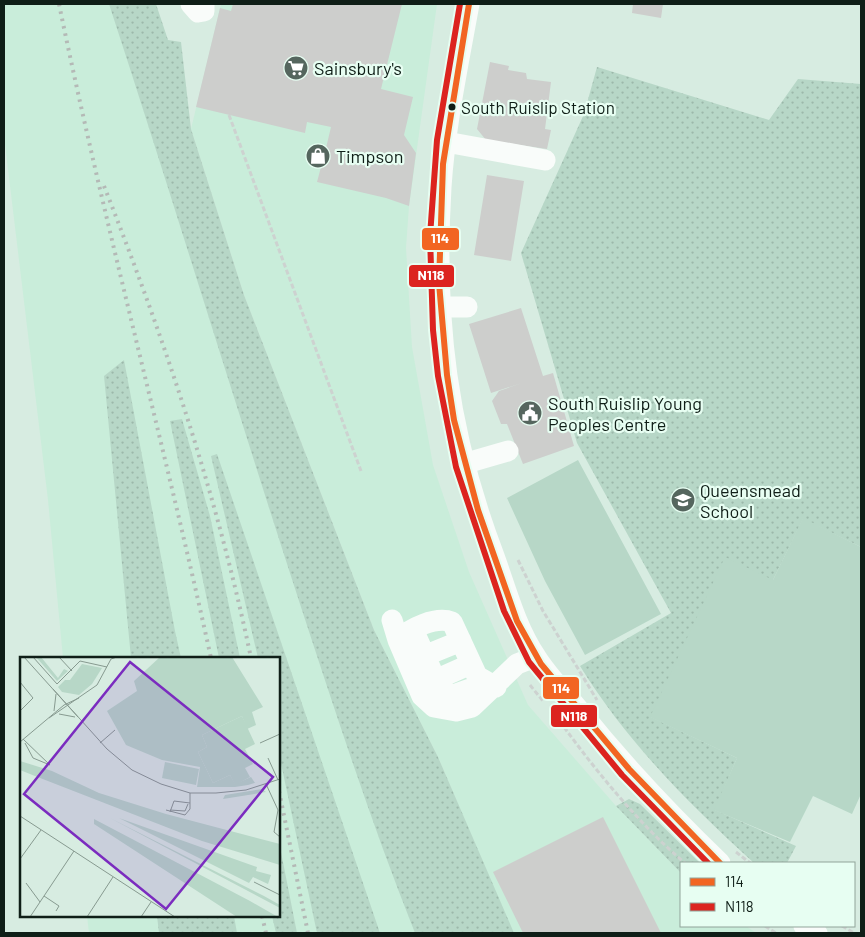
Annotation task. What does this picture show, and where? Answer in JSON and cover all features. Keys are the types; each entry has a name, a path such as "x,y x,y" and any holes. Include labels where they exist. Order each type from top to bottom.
{"street":[{"path":"191,4 198,12 203,11 204,4"},
{"path":"469,4 446,142 441,196 440,307 443,354 452,415 463,464 479,516 517,618 526,661 620,762 725,855"},
{"path":"446,142 545,160"},
{"path":"440,307 467,307"},
{"path":"463,464 508,451"},
{"path":"443,618 452,622 473,662 472,707 456,711 434,707 422,696 418,654 443,618"},
{"path":"418,654 473,662 526,661"},
{"path":"418,654 473,662"}],"path":[{"path":"229,115 361,471"},
{"path":"516,557 543,611 601,706"},
{"path":"526,661 535,692 549,706 584,754 637,815 684,862"},
{"path":"725,855 747,862"}],"shaded area":[{"path":"4,4 140,4 439,933 89,933 87,917 280,917 280,657 63,657 48,500 4,136"},
{"path":"109,4 156,4 168,40 181,42 191,129 244,295 374,630 438,757 514,933 415,933 369,810 327,687"},
{"path":"221,4 437,4 409,206 406,248 412,347 433,465 469,572 528,705 616,806 680,872 680,927 747,927 756,933 513,933 438,757 374,630 244,295 191,129"},
{"name":"Queensmead School","path":"597,67 769,120 798,79 861,84 861,547 803,519 773,580 651,717 737,758 715,810 796,846 788,862 753,862 706,818 638,746 598,694 580,666 671,613 577,443 521,253 584,114"},
{"path":"124,360 181,657 131,657 104,376"},
{"path":"182,419 210,516 240,657 219,657 170,421"},
{"path":"217,454 380,933 317,933 280,759 280,657 258,657 211,456"},
{"path":"578,460 661,614 585,655 545,581 507,498"},
{"path":"803,518 861,547 861,794 852,814 813,796 790,842 714,810 737,758 650,717 725,557 773,580"},
{"path":"629,799 640,804 699,862 680,862 680,872 616,806"},
{"path":"280,847 297,933 276,933 272,917 280,917"},
{"path":"157,917 234,917 237,933 159,933"}],"building":[{"name":"Sainsbury's","path":"233,4 402,4 381,89 413,97 404,135 416,153 409,206 386,198 317,182 321,167 311,165 317,144 326,148 331,127 307,122 305,133 196,107 220,8 231,11"},
{"path":"633,4 663,4 661,18 632,13"},
{"path":"490,62 509,66 508,70 526,73 527,79 551,82 545,129 551,130 547,149 486,140 477,129"},
{"path":"487,175 524,181 511,261 474,255"},
{"path":"521,308 543,376 553,373 574,446 523,464 507,424 501,424 492,401 499,391 522,383 491,393 469,324"},
{"path":"603,817 661,933 523,933 493,872"}],"railway":[{"path":"59,4 95,168 211,657"},
{"path":"104,186 148,302 188,419 222,537 251,657"},
{"path":"280,796 308,933"},
{"path":"262,917 266,933"}],"transit line":[{"name":"N118","path":"460,4 437,140 430,236 433,330 438,376 456,467 504,611 529,662 622,775 707,862"},
{"name":"114","path":"469,4 443,164 439,283 447,375 454,420 478,510 517,621 541,664 629,769 719,862"}],"place":[{"name":"Sainsbury's","path":"296,68"},
{"name":"South Ruislip Station","path":"452,107"},
{"name":"Timpson","path":"318,156"},
{"name":"South Ruislip Young Peoples Centre","path":"530,413"},
{"name":"Queensmead School","path":"683,500"}]}
